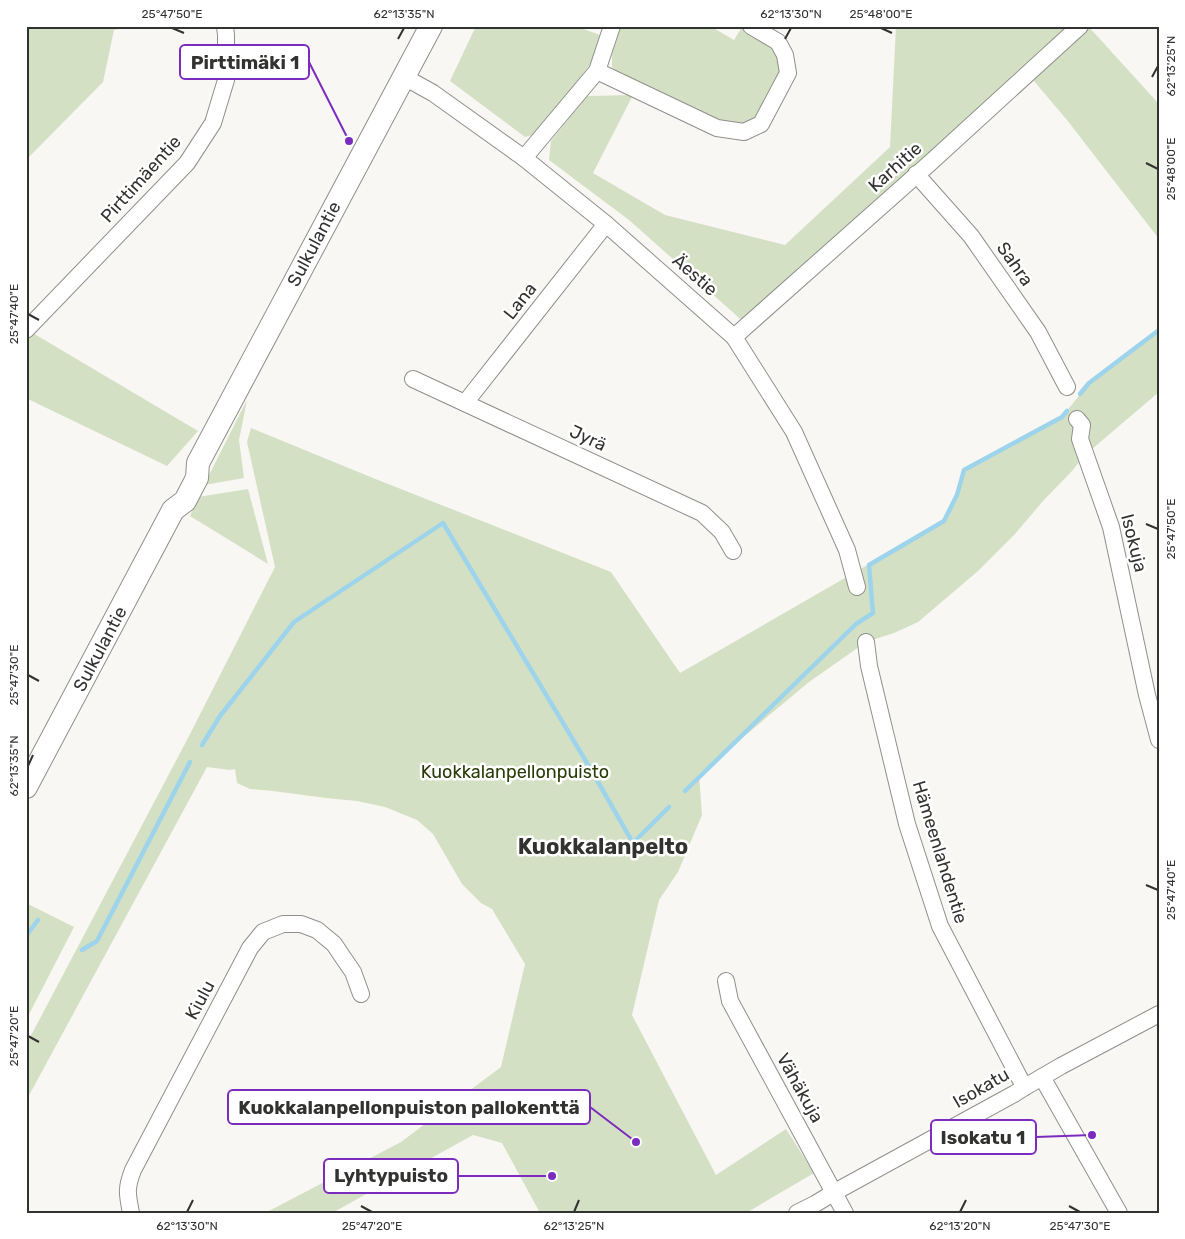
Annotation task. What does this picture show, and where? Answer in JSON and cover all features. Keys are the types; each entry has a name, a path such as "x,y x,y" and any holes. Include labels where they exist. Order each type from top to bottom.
{"main road":[{"name":"Sulkulantie","path":"26,788 173,510 173,495 186,471 198,462 431,26"}],"street":[{"name":"Pirttimäentie","path":"26,330 188,163 213,123 226,80 224,26"},
{"path":"524,158 597,71 612,26"},
{"path":"597,71 717,128 744,132 761,124 788,73 785,55 778,42 751,26"},
{"name":"Karhitie","path":"734,337 1080,26"},
{"name":"Äestie","path":"404,77 433,93 524,158 606,224 734,337 794,432 848,550 857,587"},
{"name":"Sahra","path":"916,174 971,236 1038,332 1067,387"},
{"name":"Lana","path":"465,403 606,224"},
{"name":"Jyrä","path":"413,379 702,513 722,532 733,551"},
{"name":"Isokuja","path":"1077,419 1082,425 1080,439 1111,526 1147,695 1159,740"},
{"name":"Hämeenlahdentie","path":"866,642 869,666 908,824 940,926 1025,1087"},
{"name":"Kiulu","path":"131,1213 128,1184 133,1170 250,948 263,932 283,924 301,924 317,930 334,944 353,972 360,994"},
{"name":"Vähäkuja","path":"726,981 730,1001 845,1213"},
{"name":"Isokatu","path":"797,1213 1159,1014"},
{"path":"1042,1077 1119,1213"}],"green space":[{"path":"26,26 137,26 114,30 103,82 26,160"},
{"path":"476,26 575,26 603,36 598,54 537,134 525,137 450,81"},
{"path":"621,26 710,26 734,40 742,27 772,46 779,55 780,70 758,116 742,125 718,122 620,75 612,67 612,54"},
{"path":"896,26 1088,26 1159,104 1159,239 1067,120 1028,74 746,324 629,220 549,160 551,141 587,96 633,95 593,173 665,215 785,245 890,147"},
{"path":"26,329 198,431 167,466 26,399"},
{"name":"Kuokkalanpellonpuisto","path":"1159,330 1159,392 1085,455 1015,534 978,571 918,622 894,633 866,642 809,682 699,774 702,815 678,872 659,900 632,1015 716,1175 786,1129 814,1173 746,1213 540,1213 502,1143 473,1135 332,1213 265,1213 401,1142 501,1067 525,964 492,909 481,903 462,884 433,834 417,820 385,807 357,801 250,789 237,783 235,769 207,767 26,1101 26,1045 188,738 275,567 247,442 251,428 611,572 680,673 944,521 957,495 964,470 1062,417 1089,383"},
{"path":"247,400 239,440 244,478 204,485"},
{"path":"248,489 268,564 190,516 198,497"},
{"path":"26,903 74,927 26,1020"}],"waterway":[{"path":"1080,394 1089,383 1159,330"},
{"path":"685,791 856,624 873,613 869,565 944,521 957,495 964,470 1062,417 1067,411"},
{"path":"202,745 220,716 294,622 443,523 633,843 669,807"},
{"path":"82,950 97,941 190,762"},
{"path":"26,936 38,920"}],"place":[{"name":"Pirttimäki 1","path":"349,141"},
{"name":"Isokatu 1","path":"1092,1135"},
{"name":"Kuokkalanpellonpuiston pallokenttä","path":"636,1142"},
{"name":"Lyhtypuisto","path":"552,1176"}],"district":[{"name":"Kuokkalanpelto","path":"603,846"}]}
